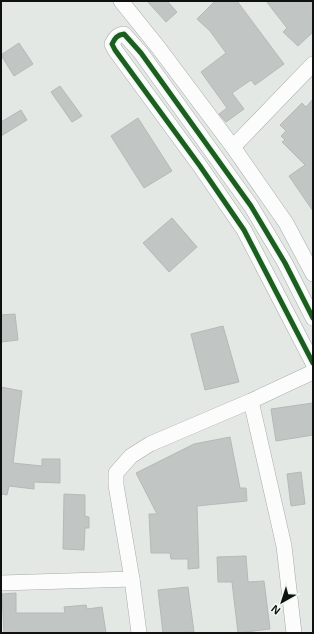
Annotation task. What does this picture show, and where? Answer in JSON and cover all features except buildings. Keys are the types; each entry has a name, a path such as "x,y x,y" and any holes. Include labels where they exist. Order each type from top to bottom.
{"street":[{"path":"121,1 158,47 233,147 286,223 313,274"},
{"path":"313,318 285,263 251,206 141,53 124,34 119,35 115,38 112,44 115,50 200,166 244,230 313,363"},
{"path":"233,147 313,64"},
{"path":"139,633 132,579 116,485 116,473 131,456 150,444 313,372"},
{"path":"250,401 284,546 294,633"},
{"path":"1,583 132,579"}],"cycle path":[{"path":"313,318 285,263 251,206 141,53 124,34 115,38 112,44 115,50 200,166 244,230 313,363"}]}
